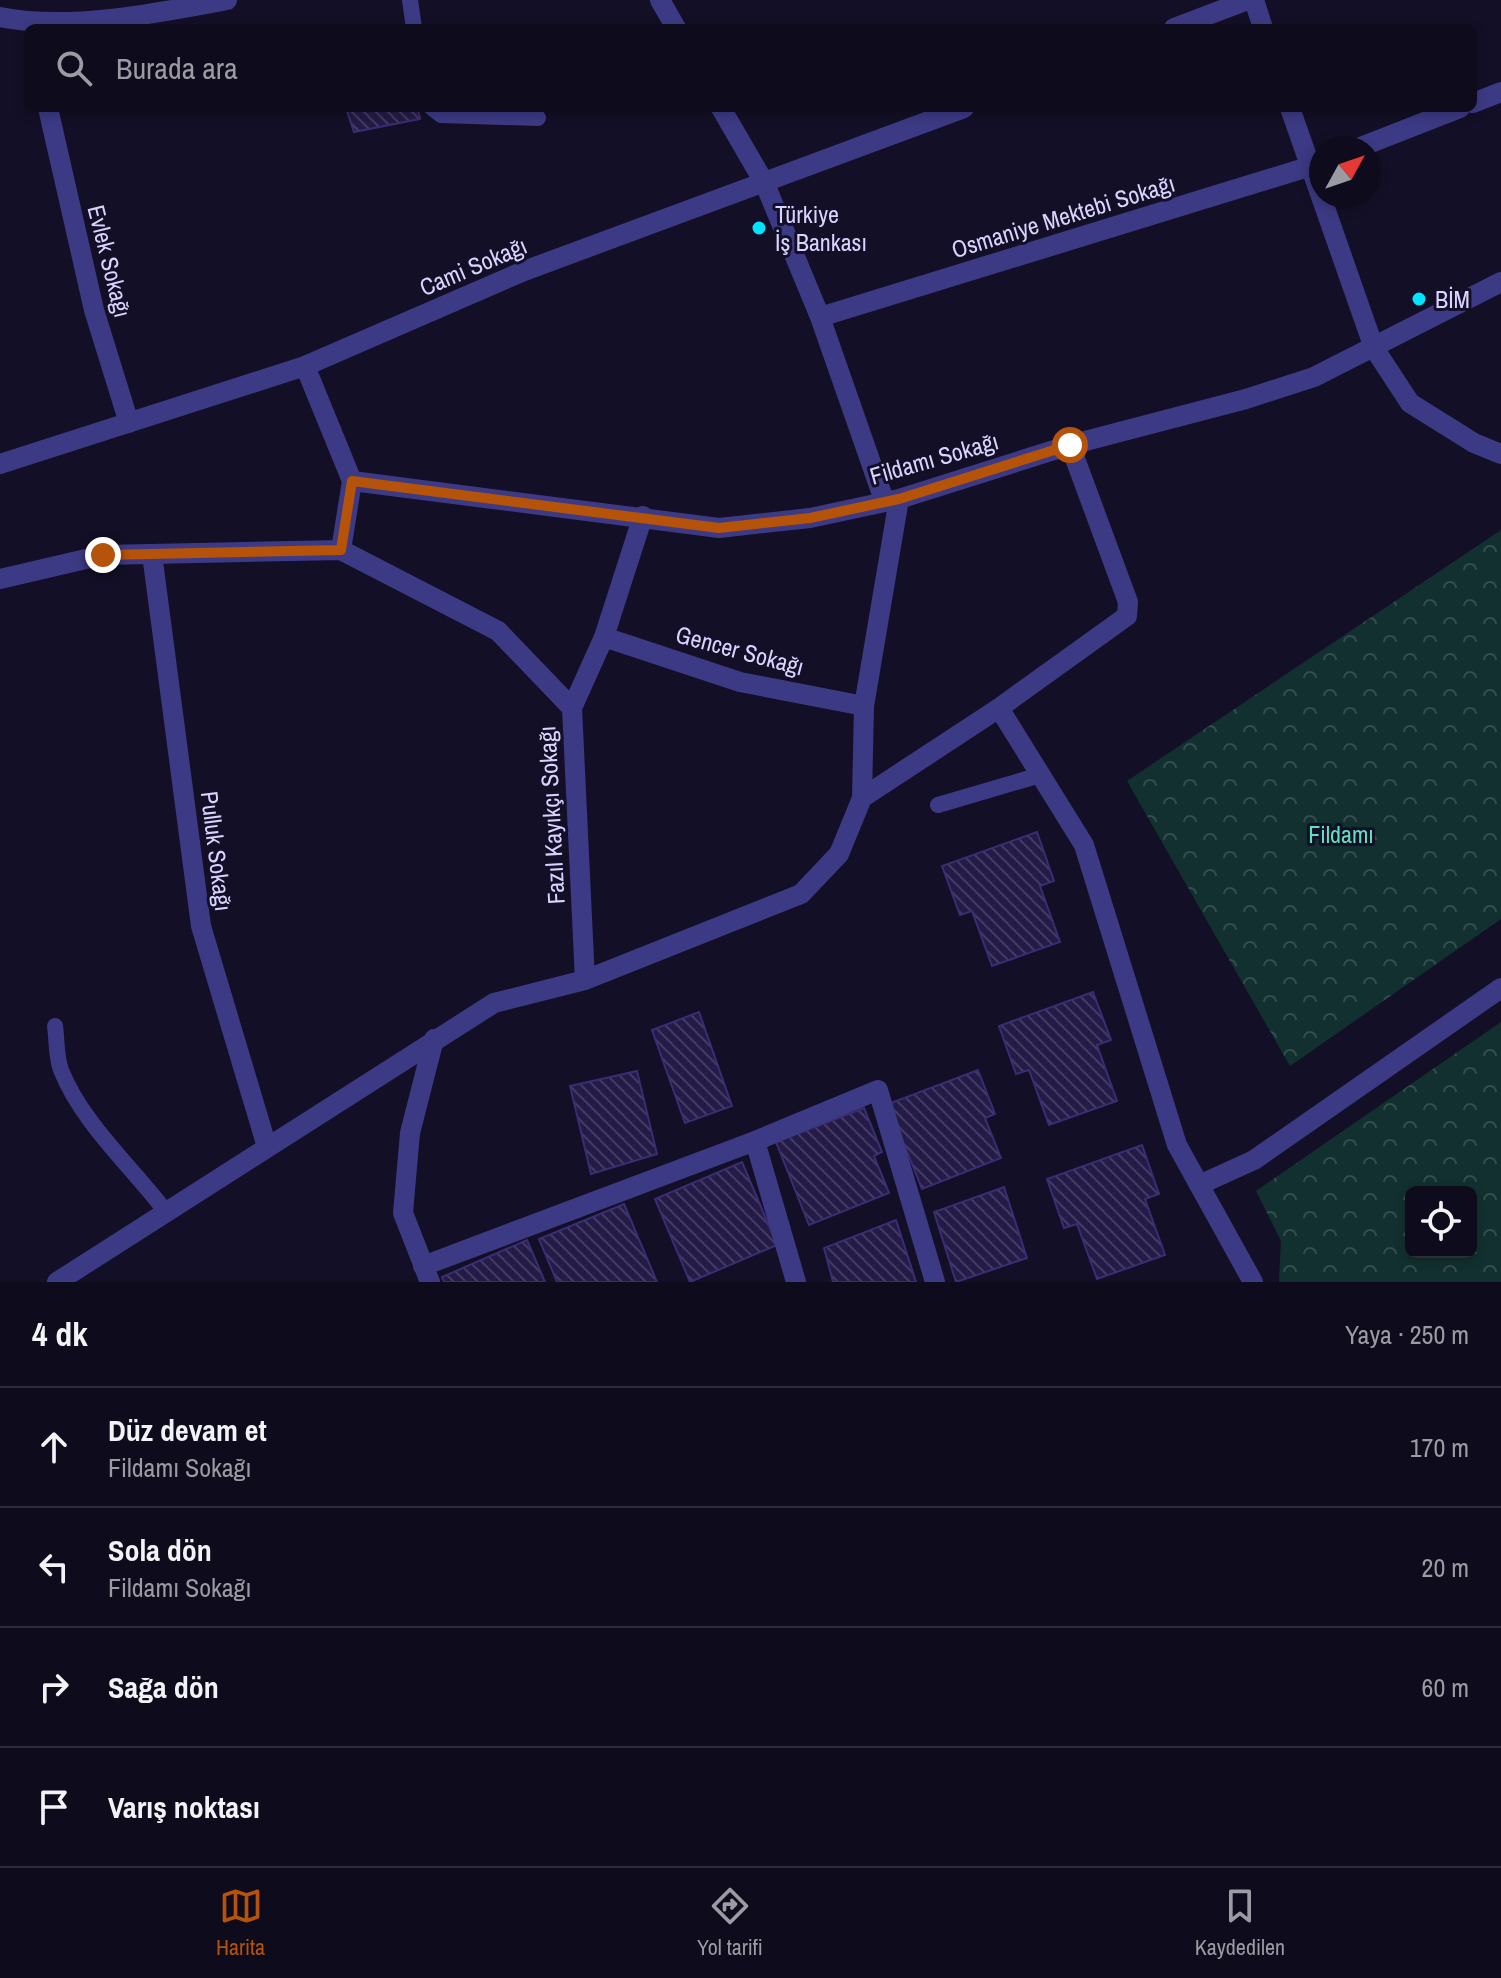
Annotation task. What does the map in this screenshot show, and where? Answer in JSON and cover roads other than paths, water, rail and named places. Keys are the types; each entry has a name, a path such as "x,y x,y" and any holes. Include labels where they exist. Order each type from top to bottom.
{"street":[{"path":"40,24 134,7 227,0"},
{"path":"660,0 674,24"},
{"path":"1185,24 1251,0 1261,24"},
{"path":"0,17 24,24"},
{"path":"1477,101 1501,92"},
{"name":"Evlek Sokağı","path":"49,112 94,310 129,423"},
{"path":"57,1282 494,1003 585,980 801,894 839,854 862,798 864,706 892,500 765,184 723,112"},
{"name":"Cami Sokağı","path":"0,464 305,366 524,271 954,112"},
{"path":"1292,112 1309,151"},
{"path":"1381,139 1450,112"},
{"name":"Osmaniye Mektebi Sokağı","path":"820,317 1309,167"},
{"path":"1329,208 1374,348 1410,403 1474,443 1501,454"},
{"name":"Fildamı Sokağı","path":"352,481 719,528 810,518 892,500 1070,445 1260,395 1314,377 1501,282"},
{"path":"305,366 352,481 341,550"},
{"path":"862,798 999,708 1127,616 1128,602 1070,445"},
{"name":"Fazıl Kayıkçı Sokağı","path":"585,980 572,708 604,637 643,516"},
{"path":"0,579 103,555 341,550 498,631 572,708"},
{"name":"Pulluk Sokağı","path":"152,554 201,926 267,1147"},
{"name":"Gencer Sokağı","path":"604,637 740,682 864,706"},
{"path":"999,708 1084,845 1177,1145 1253,1282"},
{"path":"1199,1185 1254,1160 1501,988"},
{"path":"434,1039 410,1133 403,1213 426,1274 878,1090 935,1282"},
{"path":"755,1141 796,1282"}],"lane":[{"path":"410,0 413,24"},
{"path":"437,112 441,115 538,118"},
{"path":"938,805 1040,775"},
{"path":"55,1026 60,1067 66,1080 94,1123 166,1212"}],"place":[{"name":"Türkiye İş Bankası","path":"759,228"},
{"name":"BİM","path":"1419,299"}],"park label":[{"name":"Fildamı","path":"1341,834"}]}
